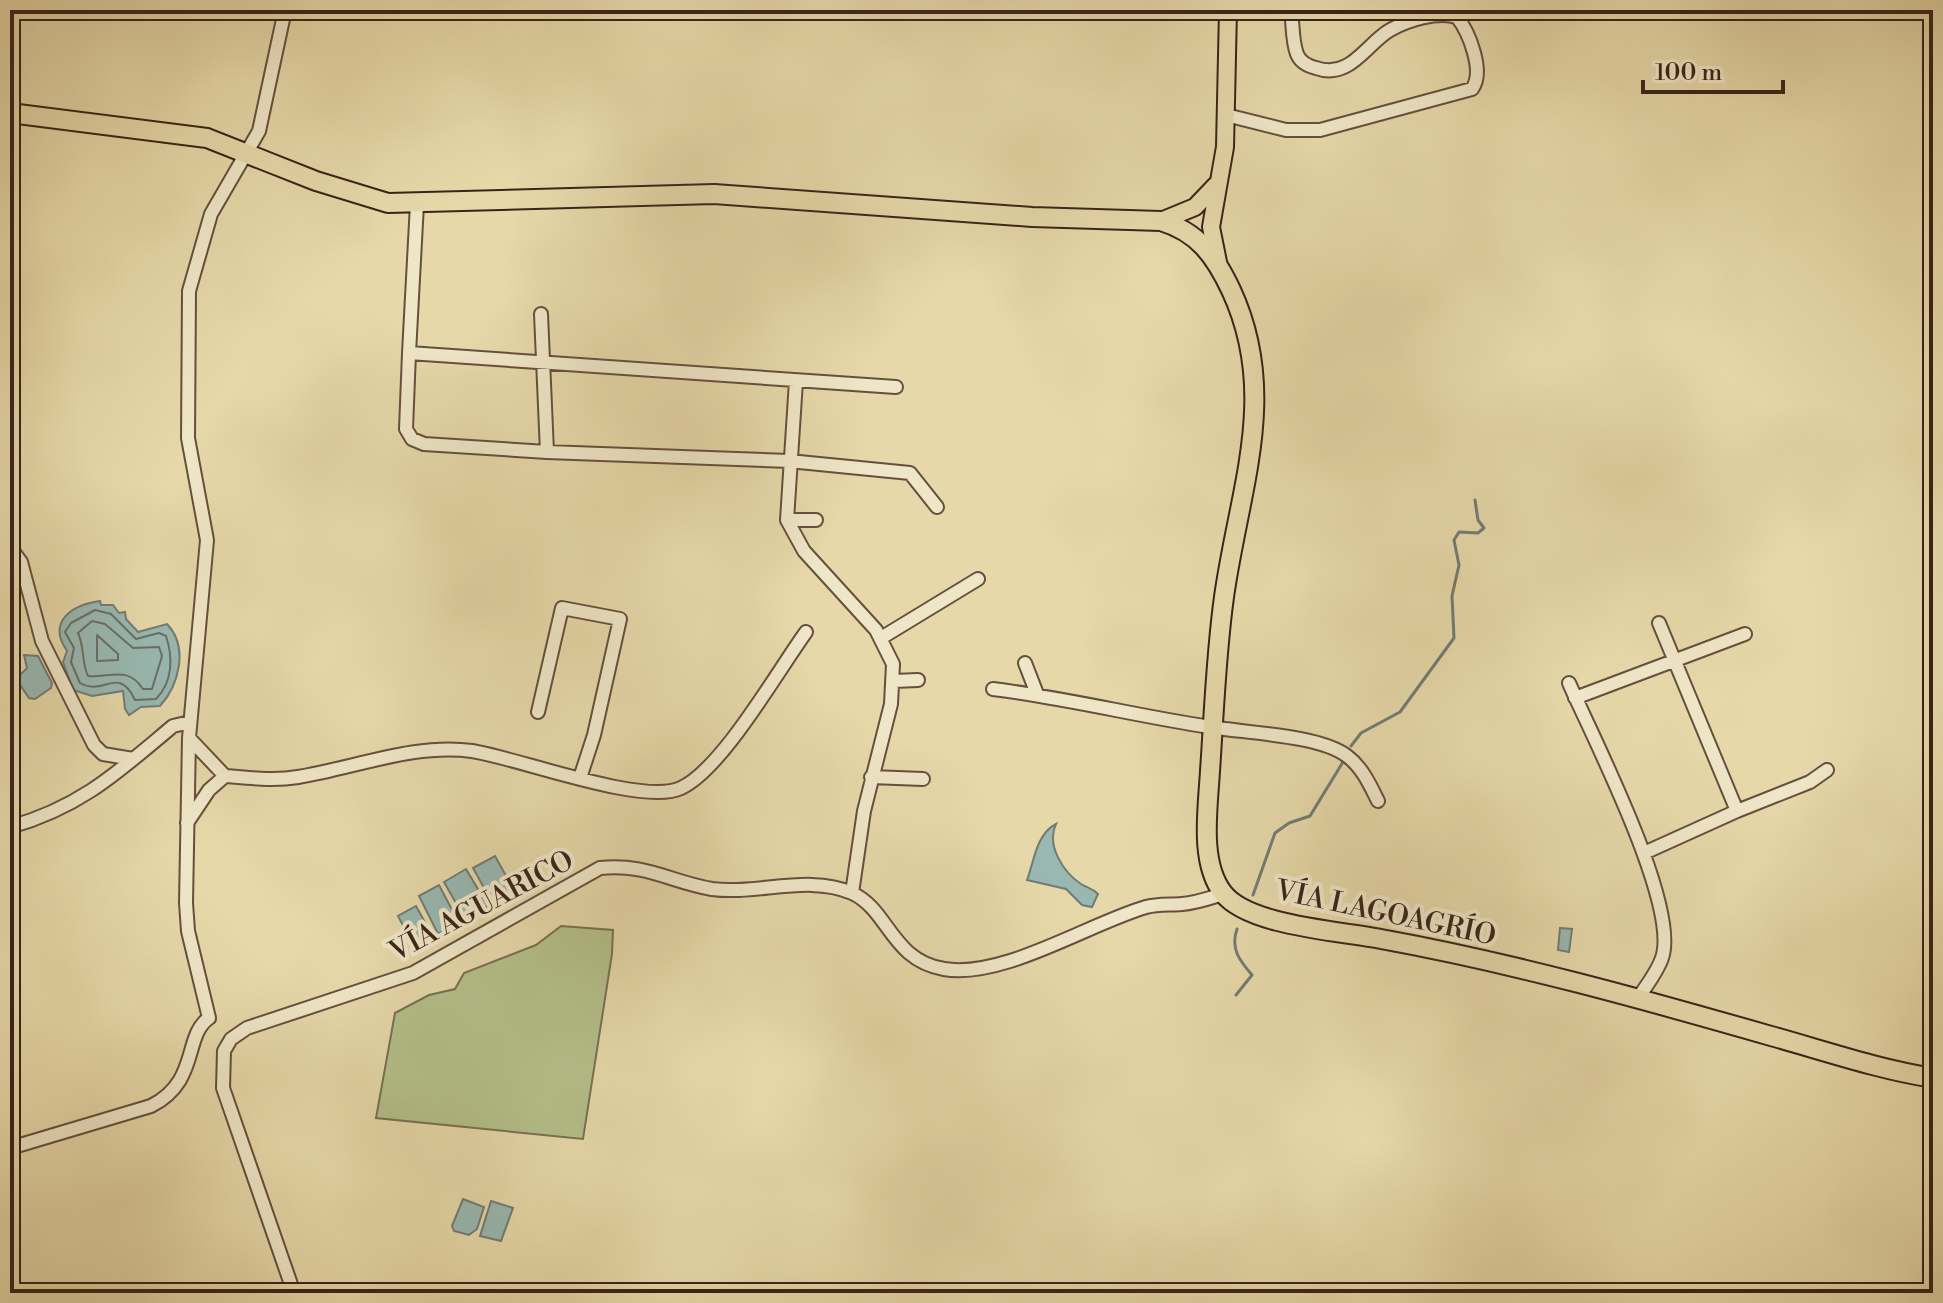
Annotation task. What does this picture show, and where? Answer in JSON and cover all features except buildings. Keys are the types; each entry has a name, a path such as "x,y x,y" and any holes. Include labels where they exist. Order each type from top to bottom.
{"highway":[{"path":"10,113 207,138 366,198 417,204 714,194 1032,217 1161,221 1194,236 1218,262 1249,334 1256,385 1244,491 1224,600 1213,728 1209,851 1212,872 1223,894"},
{"name":"VÍA LAGOAGRÍO","path":"1223,894 1240,908 1268,918 1460,955 1637,1000 1850,1060 1933,1078"}],"main road":[{"path":"1218,262 1211,227 1225,147 1228,10"},
{"path":"1161,221 1195,207 1217,184"}],"street":[{"path":"10,1148 151,1106 168,1097 192,1055 198,1027 209,1018 188,931 186,825 189,738 207,540 188,438 189,291 211,214 259,131 285,10"},
{"path":"1226,115 1286,130 1320,130 1472,89 1476,85 1479,71 1457,17 1439,15 1390,30 1360,58 1335,70 1323,71 1302,62 1297,56 1291,10"},
{"path":"417,204 406,429 412,439 424,444 789,461 910,473 937,507"},
{"path":"541,314 547,452"},
{"path":"409,353 896,387"},
{"path":"796,381 787,520 804,551 881,638 893,664 894,681 871,777 852,893 865,903 907,952 923,964 968,970 999,965 1147,906 1186,904 1223,894"},
{"path":"787,520 816,520"},
{"path":"10,547 21,562 42,641 94,745 103,754 133,759"},
{"path":"881,638 978,579"},
{"path":"538,712 562,608 620,619 594,735 580,778"},
{"path":"1659,623 1737,811"},
{"path":"189,738 225,776 282,779 346,765 457,749 580,778 664,791 688,784 721,752 806,632"},
{"path":"1575,698 1745,634"},
{"path":"1025,663 1037,694"},
{"path":"894,681 918,680"},
{"path":"1569,683 1644,853 1661,912 1665,941 1662,958 1637,1000"},
{"path":"993,689 1037,694 1213,728 1279,735 1347,755 1366,776 1378,801"},
{"path":"10,827 44,818 80,800 121,772 173,726 190,722"},
{"path":"1644,853 1810,782 1827,770"},
{"path":"186,825 209,790 225,776"},
{"path":"871,777 923,779"},
{"name":"VÍA AGUARICO","path":"294,1293 223,1088 224,1051 231,1039 247,1028 413,973 600,868 624,865 646,869 711,889 809,886 852,893"}],"green space":[{"path":"561,926 613,930 612,954 583,1139 376,1118 395,1013 429,995 455,989 464,973 536,945"}],"water":[{"path":"100,601 101,605 113,605 119,613 125,612 126,619 138,632 167,624 174,633 179,666 172,688 160,706 141,707 129,715 125,709 123,691 92,696 73,690 63,662 67,651 61,641 61,623 80,606"},
{"path":"24,655 38,656 52,683 51,688 35,699 29,698 16,679 27,668"},
{"path":"1056,824 1053,841 1058,857 1074,879 1098,894 1092,907 1082,905 1066,889 1027,880 1040,841"},
{"path":"495,856 515,892 493,904 473,868"},
{"path":"466,869 488,906 465,919 444,882"},
{"path":"439,885 459,923 438,934 419,896"},
{"path":"416,906 433,937 414,947 398,916"},
{"path":"1560,928 1572,929 1569,952 1558,950"},
{"path":"463,1199 484,1207 477,1229 469,1235 454,1231 452,1226"},
{"path":"491,1201 513,1208 501,1241 480,1236"}],"waterway":[{"path":"1351,746 1361,733 1400,712 1454,638 1452,596 1459,565 1454,540 1459,532 1478,533 1484,528 1478,520 1475,500"},
{"path":"1253,895 1275,833 1289,823 1310,816 1343,762"},
{"path":"1236,995 1252,975 1236,949 1237,929"}]}
